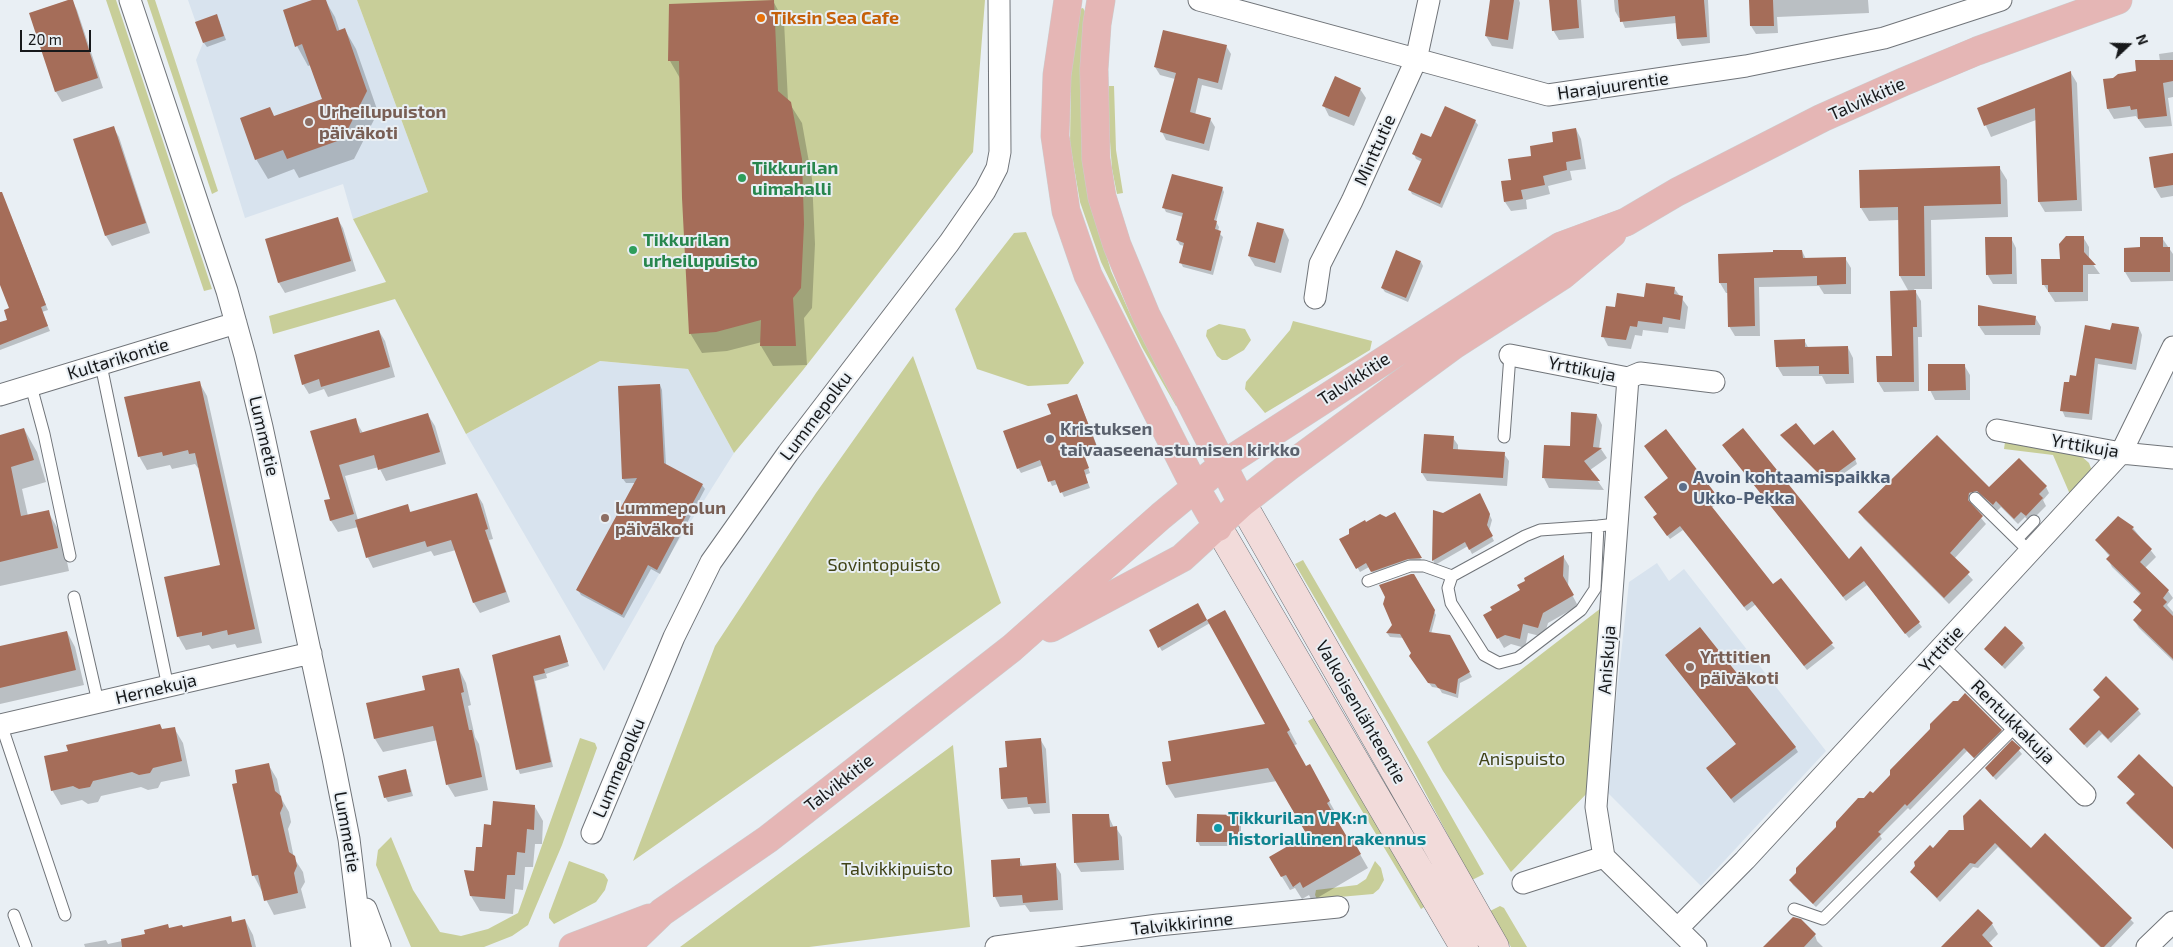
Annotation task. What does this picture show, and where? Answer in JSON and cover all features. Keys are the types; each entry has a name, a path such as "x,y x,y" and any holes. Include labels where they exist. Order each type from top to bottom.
{"main road":[{"path":"1068,0 1057,75 1055,136 1066,211 1088,275 1195,487 1218,526"},
{"path":"1101,0 1097,24 1094,69 1096,159 1102,197 1117,245 1146,315 1224,464 1242,503"},
{"name":"Talvikkitie","path":"1012,648 1182,558 1242,503 1288,466 1454,345 1564,275 1626,222 1677,192 1822,118 1977,51 2118,0"},
{"name":"Talvikkitie","path":"626,947 662,912 768,839 1012,648 1195,487 1224,464 1561,246 1626,222"},
{"name":"Valkoisenlähteentie","path":"1242,503 1495,947"},
{"name":"Valkoisenlähteentie","path":"1218,526 1464,947"},
{"name":"Talvikkitie","path":"573,947 662,912"}],"street":[{"name":"Lummetie","path":"130,0 220,268 236,322 262,427 349,839 356,883 362,947"},
{"name":"Lummepolku","path":"592,833 674,637 711,562 782,460 949,243 985,191 997,168 1000,152 999,0"},
{"name":"Harajuurentie","path":"1199,0 1548,95 1746,66 1884,38 2001,0"},
{"name":"Minttutie","path":"1316,298 1320,264 1352,201 1416,60 1429,0"},
{"name":"Kultarikontie","path":"0,396 236,322"},
{"name":"Yrttitie","path":"1678,928 1752,853 1940,650 2023,546 2121,452 2173,347"},
{"name":"Yrttikuja","path":"1510,355 1628,378 1640,373 1714,382"},
{"name":"Aniskuja","path":"1604,857 1596,807 1608,525 1628,378"},
{"name":"Yrttikuja","path":"1997,430 2121,452 2173,458"},
{"name":"Rentukkakuja","path":"1940,650 2086,795"},
{"name":"Hernekuja","path":"1,724 311,654"},
{"path":"1523,883 1604,857 1696,947"},
{"name":"Lummetie","path":"356,883 380,947"},
{"name":"Talvikkirinne","path":"996,947 1158,926 1338,907"},
{"path":"2147,947 2173,922"}],"lane":[{"path":"1504,438 1510,355"},
{"path":"100,365 168,686"},
{"path":"31,386 44,434 70,556"},
{"path":"1975,498 2023,546 2034,521"},
{"path":"1608,525 1595,590 1581,610 1518,658 1498,663 1484,655 1452,603 1448,588 1452,576 1525,536 1540,530 1608,525"},
{"path":"1368,581 1410,566 1424,566 1452,576"},
{"path":"74,597 98,702"},
{"path":"1,724 65,915"},
{"path":"1794,909 1823,919 2016,726"},
{"path":"14,915 26,947"}],"shaded area":[{"name":"Urheilupuiston päiväkoti","path":"188,0 357,0 428,192 353,219 343,184 245,218 196,60 203,43"},
{"name":"Lummepolun päiväkoti","path":"600,361 688,369 734,453 674,548 604,671 466,434"},
{"name":"Yrttitien päiväkoti","path":"1657,563 1669,581 1684,569 1826,751 1701,886 1606,791 1629,582"}],"green space":[{"path":"106,0 116,0 212,289 204,291"},
{"path":"147,0 155,0 218,191 212,194"},
{"name":"Tikkurilan urheilupuisto","path":"357,0 985,0 973,152 803,370 734,453 688,369 600,361 466,434 395,299 273,334 269,316 386,282 353,219 428,192"},
{"path":"1083,8 1087,15 1089,196 1111,271 1131,316 1182,402 1176,406 1142,347 1101,262 1080,202 1070,144 1071,75 1079,9"},
{"path":"1109,86 1114,86 1116,150 1123,193 1117,194 1112,169 1109,128"},
{"path":"1026,232 1084,363 1068,384 1028,386 977,369 955,309 1014,233"},
{"path":"1293,321 1372,341 1370,350 1265,413 1245,389 1246,382 1290,330"},
{"path":"1219,324 1245,329 1251,340 1244,350 1227,360 1222,360 1217,356 1206,336 1207,330"},
{"name":"Sovintopuisto","path":"913,356 1001,603 633,861 715,646 816,493"},
{"path":"2005,442 2080,455 2089,463 2092,471 2072,499 2053,455 2004,449"},
{"path":"1303,560 1484,874 1472,880 1388,723 1295,564"},
{"name":"Anispuisto","path":"1605,605 1591,789 1511,872 1443,771 1427,742"},
{"path":"1315,717 1432,902 1421,909 1308,721"},
{"path":"580,738 595,743 597,748 562,845 528,925 512,936 484,947 411,947 376,865 378,850 391,837 413,890 440,932 461,936 488,929 518,913"},
{"name":"Talvikkipuisto","path":"953,745 970,927 809,947 680,947"},
{"path":"569,861 604,874 608,880 605,890 596,902 554,924 549,918 549,914"},
{"path":"1375,861 1381,868 1384,880 1379,889 1373,894 1317,899 1315,895 1316,890 1357,885 1366,879"},
{"path":"1500,906 1504,908 1527,947 1511,947 1490,911"}],"building":[{"path":"73,0 98,78 55,92 29,13"},
{"path":"312,0 326,0 337,31 345,28 367,91 343,139 287,159 283,150 255,160 240,118 270,107 274,116 322,99 302,44 295,47 283,10"},
{"name":"Tikkurilan uimahalli","path":"774,0 778,91 791,102 802,159 804,224 801,288 793,298 796,346 760,346 761,320 716,332 689,334 682,198 679,61 668,61 669,4"},
{"path":"1490,0 1514,0 1508,40 1485,36"},
{"path":"1549,0 1577,0 1579,28 1552,31"},
{"path":"1618,0 1704,0 1707,37 1677,39 1675,16 1620,22"},
{"path":"1749,0 1773,0 1774,26 1750,26"},
{"path":"217,14 224,36 203,43 195,22"},
{"path":"1163,30 1227,45 1218,83 1198,78 1190,112 1211,118 1204,144 1160,132 1176,73 1154,67"},
{"path":"2135,60 2173,60 2173,81 2163,83 2167,116 2138,119 2137,109 2131,110 2130,106 2107,109 2103,79 2136,71"},
{"path":"2071,71 2077,200 2038,202 2035,108 1984,126 1977,108"},
{"path":"1335,76 1361,88 1349,117 1322,106"},
{"path":"1445,106 1476,120 1440,204 1408,190 1422,159 1412,154 1421,133 1431,137"},
{"path":"114,126 146,223 105,236 73,139"},
{"path":"1576,128 1581,159 1566,162 1567,170 1543,176 1545,185 1521,190 1523,199 1504,202 1501,181 1511,180 1508,159 1531,156 1530,146 1553,142 1552,132"},
{"path":"2173,153 2173,185 2154,188 2149,157"},
{"path":"2000,166 2001,204 1924,206 1925,276 1899,276 1898,207 1860,208 1859,170"},
{"path":"1172,174 1223,187 1214,220 1217,221 1215,229 1221,231 1211,271 1179,263 1184,243 1176,240 1183,213 1162,208"},
{"path":"0,192 2,192 46,305 41,307 48,326 0,345 0,322 7,320 4,310 9,308 0,285"},
{"path":"338,217 351,261 278,283 265,239"},
{"path":"1257,222 1284,229 1275,263 1248,256"},
{"path":"2066,236 2084,236 2084,252 2096,265 2083,265 2083,292 2048,292 2048,285 2042,285 2041,259 2060,259 2059,244"},
{"path":"1985,237 2012,237 2012,274 1986,275"},
{"path":"2140,237 2163,237 2163,247 2170,247 2170,272 2124,272 2124,248 2140,247"},
{"path":"1396,250 1421,261 1406,298 1381,288"},
{"path":"1773,250 1802,250 1803,258 1846,257 1846,284 1817,285 1817,276 1754,278 1755,326 1728,327 1727,283 1719,283 1718,254 1773,252"},
{"path":"1646,283 1675,287 1674,294 1683,296 1680,320 1663,317 1662,324 1638,321 1637,327 1630,326 1626,340 1601,337 1606,306 1615,307 1617,293 1644,297"},
{"path":"1916,290 1917,327 1913,327 1914,382 1877,382 1876,356 1892,356 1890,291"},
{"path":"1978,305 2036,316 2035,325 1978,326"},
{"path":"2112,323 2139,327 2132,364 2095,358 2089,414 2060,411 2064,382 2069,382 2070,375 2076,376 2085,325 2110,330"},
{"path":"379,330 390,367 321,387 319,379 302,385 294,355"},
{"path":"1805,339 1805,347 1848,346 1849,374 1819,374 1819,366 1776,367 1774,340"},
{"path":"1928,364 1965,364 1966,390 1928,391"},
{"path":"200,381 255,629 228,635 227,630 202,636 202,632 177,637 164,577 220,565 195,453 189,454 188,450 163,456 162,452 138,457 124,397"},
{"path":"660,384 664,463 703,484 657,570 648,565 622,615 576,590 637,478 622,479 618,386"},
{"name":"Kristuksen taivaaseenastumisen kirkko","path":"1077,394 1097,447 1083,452 1089,468 1084,470 1088,483 1060,493 1055,480 1048,482 1040,460 1017,469 1003,431 1051,414 1047,404"},
{"path":"1571,412 1597,414 1593,447 1602,448 1584,461 1600,481 1542,478 1544,445 1570,446"},
{"path":"428,413 440,452 378,470 374,455 339,465 354,514 330,521 324,500 330,499 310,431 356,418 360,433"},
{"path":"1796,423 1814,445 1833,430 1856,459 1826,481 1780,435"},
{"path":"24,428 34,460 11,467 21,516 49,510 58,548 0,562 0,435"},
{"path":"1743,428 1849,559 1861,546 1920,622 1905,634 1864,581 1843,597 1722,445"},
{"path":"1666,429 1718,497 1709,503 1773,584 1781,578 1833,643 1804,666 1752,601 1744,607 1680,526 1667,536 1653,517 1657,514 1644,497 1668,478 1644,446"},
{"path":"1424,434 1454,436 1453,449 1505,452 1503,478 1421,473"},
{"path":"1937,435 1989,487 2019,458 2047,486 2039,494 2043,498 2026,516 2021,512 2014,519 1996,501 1993,505 1977,491 1969,493 1968,500 1983,516 1950,553 1970,572 1944,598 1858,512"},
{"path":"477,493 488,529 485,530 506,592 473,603 451,540 427,547 425,541 366,558 355,520 408,504 410,512"},
{"path":"1480,493 1490,514 1487,525 1493,536 1469,550 1465,542 1432,561 1433,510 1443,513"},
{"path":"1395,512 1422,558 1408,559 1371,572 1366,563 1356,569 1339,539 1349,534 1349,529 1365,520 1366,522 1380,514 1386,517"},
{"path":"2118,516 2134,527 2132,529 2152,549 2140,562 2169,590 2163,598 2167,602 2163,606 2173,616 2173,659 2133,620 2142,610 2133,602 2141,593 2106,559 2110,555 2095,540"},
{"path":"1564,555 1563,576 1574,595 1543,613 1538,628 1523,624 1520,639 1505,635 1497,639 1483,615 1492,610 1490,607 1520,590 1517,585 1525,581 1524,578"},
{"path":"1414,574 1435,610 1429,632 1450,635 1470,672 1458,679 1456,694 1438,688 1435,684 1428,683 1409,656 1411,653 1400,634 1386,633 1392,625 1383,604 1385,597 1379,585"},
{"path":"1198,603 1207,620 1158,648 1149,630"},
{"path":"1225,610 1290,730 1287,732 1306,766 1310,764 1330,801 1327,803 1347,837 1350,835 1361,854 1303,888 1300,882 1293,887 1286,875 1281,877 1269,857 1307,835 1268,768 1166,785 1162,762 1171,761 1168,741 1265,724 1207,620"},
{"path":"2005,626 2023,643 2002,666 1984,649"},
{"path":"1700,627 1796,747 1731,799 1706,768 1736,744 1665,655"},
{"path":"67,631 76,670 0,688 0,646"},
{"path":"560,635 568,662 544,669 545,673 533,676 551,762 516,770 492,655"},
{"path":"459,668 464,692 461,693 469,730 472,730 482,777 446,785 433,726 374,739 366,703 425,690 422,676"},
{"path":"2106,676 2139,709 2108,739 2099,730 2084,745 2069,729 2100,697 2093,690"},
{"path":"1965,693 2002,730 1974,758 1964,748 1907,806 1905,804 1878,832 1881,834 1813,904 1789,880 1796,873 1796,868 1836,827 1836,822 1858,798 1864,798 1870,791 1873,793 1890,775 1890,770 1930,729 1930,724 1953,701 1958,701"},
{"path":"160,724 162,729 175,727 182,761 153,768 150,773 139,775 132,772 93,781 90,787 79,789 73,786 51,791 44,756 68,751 66,745"},
{"path":"1041,738 1046,803 1028,804 1027,797 1001,799 999,768 1007,767 1005,741"},
{"path":"2012,740 2021,748 1993,777 1985,768"},
{"path":"2139,754 2173,787 2173,849 2126,803 2135,794 2117,777"},
{"path":"269,763 275,791 281,796 283,806 280,813 289,852 295,856 297,866 294,873 298,893 264,901 258,875 252,876 232,784 237,783 235,770"},
{"path":"406,769 411,792 384,798 378,776"},
{"path":"1980,799 2031,848 2045,833 2132,918 2104,947 2101,947 1995,843 1975,864 1970,863 1937,898 1910,872 1915,866 1914,862 1930,845 1933,848 1949,830 1964,830 1963,816"},
{"path":"493,801 535,805 534,830 527,829 525,853 517,852 515,875 507,875 505,899 470,896 464,870 474,871 476,847 482,847 484,824 491,825"},
{"path":"1072,814 1109,814 1110,827 1117,826 1119,860 1074,863"},
{"name":"Tikkurilan VPK:n historiallinen rakennus","path":"1197,814 1239,815 1239,842 1196,842"},
{"path":"1020,858 1020,866 1056,863 1058,900 1023,903 1022,895 993,897 991,860"},
{"path":"1978,909 1993,923 1982,935 1993,947 1941,947"},
{"path":"231,916 232,922 245,919 252,947 122,947 121,939 145,934 144,930 168,924 169,928 182,925 183,927"},
{"path":"1793,917 1801,919 1816,934 1804,947 1763,947"}],"place":[{"name":"Tiksin Sea Cafe","path":"761,18"},
{"name":"Urheilupuiston päiväkoti","path":"309,122"},
{"name":"Tikkurilan uimahalli","path":"742,178"},
{"name":"Tikkurilan urheilupuisto","path":"633,250"},
{"name":"Kristuksen taivaaseenastumisen kirkko","path":"1050,439"},
{"name":"Avoin kohtaamispaikka Ukko-Pekka","path":"1683,487"},
{"name":"Lummepolun päiväkoti","path":"605,518"},
{"name":"Yrttitien päiväkoti","path":"1690,667"},
{"name":"Tikkurilan VPK:n historiallinen rakennus","path":"1218,828"}]}
